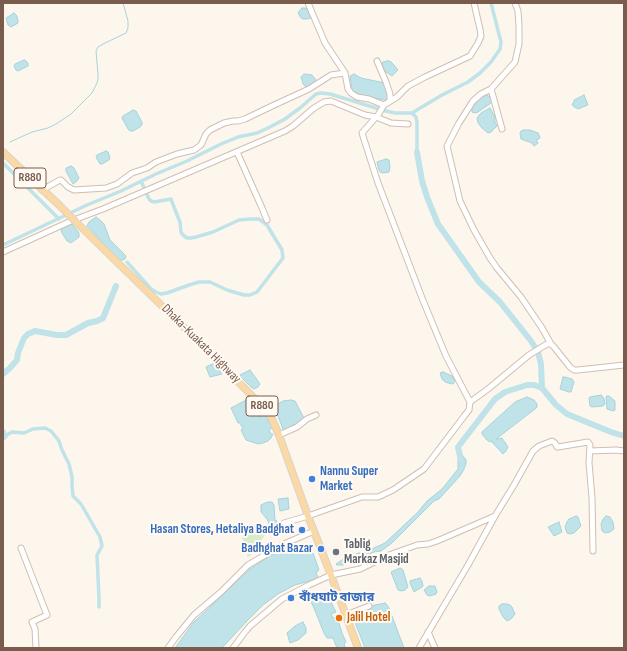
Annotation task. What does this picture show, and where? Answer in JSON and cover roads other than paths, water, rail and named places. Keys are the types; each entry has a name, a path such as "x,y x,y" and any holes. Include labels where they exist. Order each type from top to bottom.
{"main road":[{"name":"Dhaka-Kuakata Highway","path":"3,152 165,308 266,410 274,422 358,648"}],"street":[{"path":"308,3 325,43 345,74 348,89 351,94 384,105"},
{"path":"284,523 362,497 378,497 393,490 424,469 469,410 470,402 438,337 422,298 378,183 362,133 377,116 384,105 408,86 470,56 481,36 474,3"},
{"path":"515,3 518,11 520,26 519,44 515,62 491,89 481,94 473,102 459,122 447,146 460,201 490,258 521,297 551,344 570,367 574,370 578,370 624,365"},
{"path":"377,61 390,94 390,101"},
{"path":"42,190 60,180 74,190 106,188 117,184 132,174 147,168 156,162 194,150 201,145 206,134 216,126 224,123 242,121 309,89 331,75 345,74"},
{"path":"491,89 502,129"},
{"path":"3,252 71,221 103,209 286,131 314,108 324,102 331,101 365,115 377,116 392,123 408,124"},
{"path":"237,152 267,220"},
{"path":"470,402 529,355 544,346 551,344"},
{"path":"279,435 297,427 308,418 316,415"},
{"path":"419,648 533,450 552,441 557,447 588,442 590,445 593,551"},
{"path":"590,451 624,451"},
{"path":"233,648 250,626 282,599 309,584 332,575 360,569 389,555 453,535 495,516"},
{"path":"168,648 194,615 248,566 284,544 314,531"},
{"path":"21,548 48,615 32,622 35,629 36,648"},
{"path":"346,615 369,606"},
{"path":"428,632 435,648"}],"water":[{"path":"302,8 306,8 311,18 301,18 298,13"},
{"path":"14,13 17,16 18,23 11,27 8,25 6,18"},
{"path":"24,60 28,63 28,66 18,71 16,70 14,66 15,64"},
{"path":"390,61 398,70 392,76 386,72 382,66 383,62"},
{"path":"304,74 312,75 317,81 306,87 303,84 301,77"},
{"path":"354,74 361,78 385,83 389,98 385,100 354,94 350,76"},
{"path":"486,95 491,97 491,103 478,112 472,112 472,107 475,103"},
{"path":"584,95 588,105 578,109 573,106 572,104 574,100"},
{"path":"490,108 495,117 497,126 488,133 478,123 477,118 481,113"},
{"path":"133,110 136,111 142,125 133,131 130,131 122,118"},
{"path":"524,130 530,130 538,133 540,137 536,140 538,143 534,146 532,143 521,139 520,133"},
{"path":"106,151 108,152 110,158 109,160 100,164 96,157 97,155"},
{"path":"386,159 389,160 389,172 380,172 377,162"},
{"path":"71,166 74,168 79,178 73,184 66,171 66,168"},
{"path":"96,217 104,224 110,240 125,255 125,259 119,260 87,226 89,222"},
{"path":"69,224 73,225 79,233 79,237 71,243 67,241 61,229"},
{"path":"214,363 222,374 210,377 206,367"},
{"path":"250,370 260,384 254,389 240,375"},
{"path":"443,372 452,376 455,381 454,383 452,384 445,382 442,379 440,373"},
{"path":"563,377 573,380 574,382 571,392 560,389"},
{"path":"601,395 605,404 603,406 590,406 590,397"},
{"path":"607,396 615,401 615,410 613,411 607,409"},
{"path":"527,397 534,400 537,407 496,439 502,438 508,447 503,454 492,441 490,442 487,440 482,432 515,402"},
{"path":"250,398 261,409 257,411 260,417 265,415 272,428 269,430 271,434 273,434 271,438 263,443 258,444 246,440 241,430 243,429 240,423 238,423 231,408"},
{"path":"283,401 295,401 304,418 284,432 278,416 271,408"},
{"path":"463,456 466,460 466,464 460,476 439,499 434,501 392,543 381,551 367,555 358,555 343,565 336,564 345,558 385,543 418,512 427,501 442,489 458,469 458,459"},
{"path":"288,498 289,509 280,511 278,499"},
{"path":"272,502 274,505 275,520 277,521 277,525 272,528 261,512 261,505"},
{"path":"576,516 578,517 581,526 574,533 567,533 565,527 567,522 569,519"},
{"path":"606,516 610,517 613,522 614,529 605,533 602,531 601,524"},
{"path":"559,522 562,532 554,536 548,527"},
{"path":"303,544 309,547 309,553 313,553 319,570 316,573 318,577 317,579 295,585 278,594 263,605 222,648 175,648 193,623 250,569 278,551 281,554 284,553 284,548 288,550"},
{"path":"400,568 403,570 408,587 402,591 398,590 391,572"},
{"path":"420,578 423,586 414,592 410,581"},
{"path":"429,586 435,586 437,592 436,594 430,596 427,595 424,590"},
{"path":"322,592 330,600 336,612 331,614 333,618 337,617 346,642 344,644 344,648 337,648 333,638 327,638 308,596"},
{"path":"385,603 389,608 404,648 365,648 356,625 356,615 360,611 370,606"},
{"path":"502,604 510,605 515,614 507,621 499,609 499,606"},
{"path":"303,622 306,628 306,633 298,640 290,643 287,633 295,626"}],"waterway":[{"path":"10,142 32,132 48,128 56,124 71,114 92,93 98,79 96,51 98,47 126,33 128,28 128,21 123,3"},
{"path":"412,113 442,95 468,82 491,62 500,49 501,42 491,3"},
{"path":"3,245 221,144 238,137 257,133 270,127 285,119 316,94 330,94 395,113 412,113 416,117 417,122 417,152"},
{"path":"417,152 422,181 438,224 479,282 500,302 538,352 541,364 542,388 556,405 567,414 624,436"},
{"path":"3,163 59,219"},
{"path":"127,262 151,289 161,294 199,282 210,282 227,290 244,295 250,295 257,292 283,258 282,250 267,225 259,219 239,220 213,232 187,238 181,232 180,222 171,199 154,202 151,201 141,181"},
{"path":"3,374 17,360 24,338 28,334 35,331 66,335 88,323 103,318 116,286"},
{"path":"462,465 458,447 495,399 505,392 527,385 534,385 542,388"},
{"path":"5,436 12,432 24,433 33,429 45,428 51,431 59,441 69,464 72,477 73,496 81,504 100,537 102,546 97,555 99,607"},
{"path":"3,432 5,436 3,438"}],"place":[{"name":"Nannu Super Market","path":"312,479"},
{"name":"Hasan Stores, Hetaliya Badghat","path":"302,530"},
{"name":"Badhghat Bazar","path":"321,549"},
{"name":"Tablig Markaz Masjid","path":"336,552"},
{"name":"বাঁধঘাট বাজার","path":"291,598"},
{"name":"Jalil Hotel","path":"339,618"}]}
